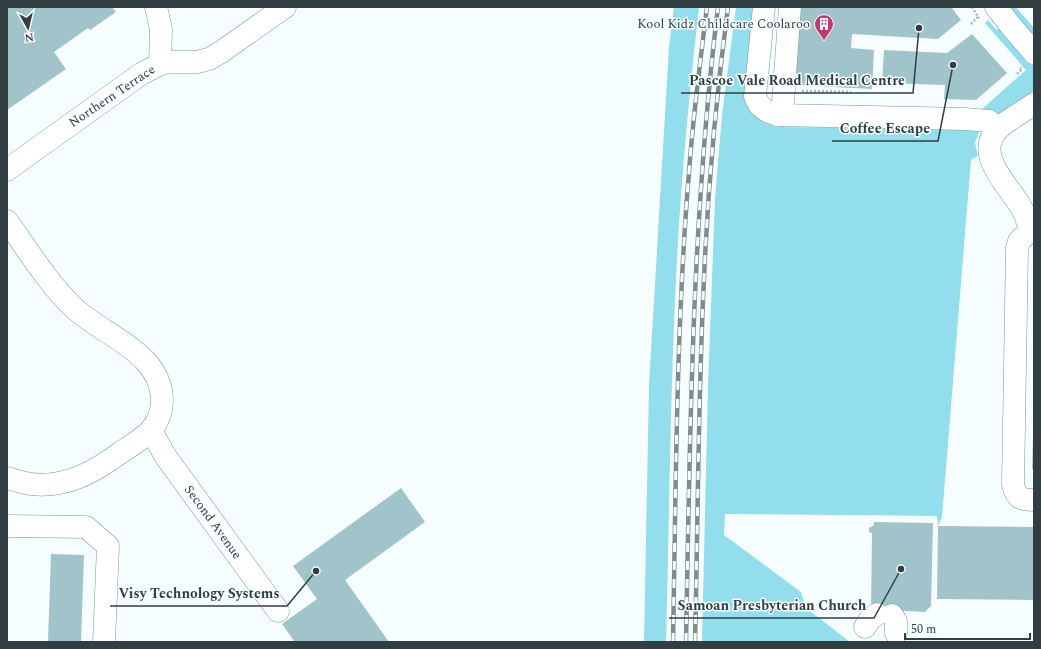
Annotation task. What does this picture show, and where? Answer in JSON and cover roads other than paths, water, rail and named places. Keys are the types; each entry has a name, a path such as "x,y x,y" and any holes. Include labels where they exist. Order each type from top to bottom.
{"lane":[{"path":"156,7 161,30 160,64"},
{"name":"Northern Terrace","path":"7,170 141,74 160,64 169,62 197,62 209,59 284,7"},
{"path":"764,7 755,96 763,110 769,113 782,115 965,118 989,121 999,128"},
{"path":"782,115 790,7"},
{"path":"987,12 1011,26 1034,52"},
{"path":"1034,104 999,128 992,137 990,149 992,160 998,173 1021,206 1031,230 1019,240 1017,248 1013,484 1017,496 1022,499 1034,500"},
{"path":"7,220 56,289 74,308 137,353 149,365 156,378 161,393 162,408 159,419 151,431 107,462 85,475 67,482 50,484 30,484 7,478"},
{"name":"Second Avenue","path":"151,431 166,457 278,611"},
{"path":"7,526 86,527 108,546 104,642"}],"railway":[{"path":"673,642 677,407 681,289 691,151 707,7"},
{"path":"686,642 694,324 703,165 709,86 718,7"},
{"path":"695,642 700,369 706,244 713,142 728,7"}],"place":[{"name":"Pascoe Vale Road Medical Centre","path":"919,28"},
{"name":"Kool Kidz Childcare Coolaroo","path":"824,41"},
{"name":"Coffee Escape","path":"953,65"},
{"name":"Samoan Presbyterian Church","path":"901,569"},
{"name":"Visy Technology Systems","path":"316,571"}]}
